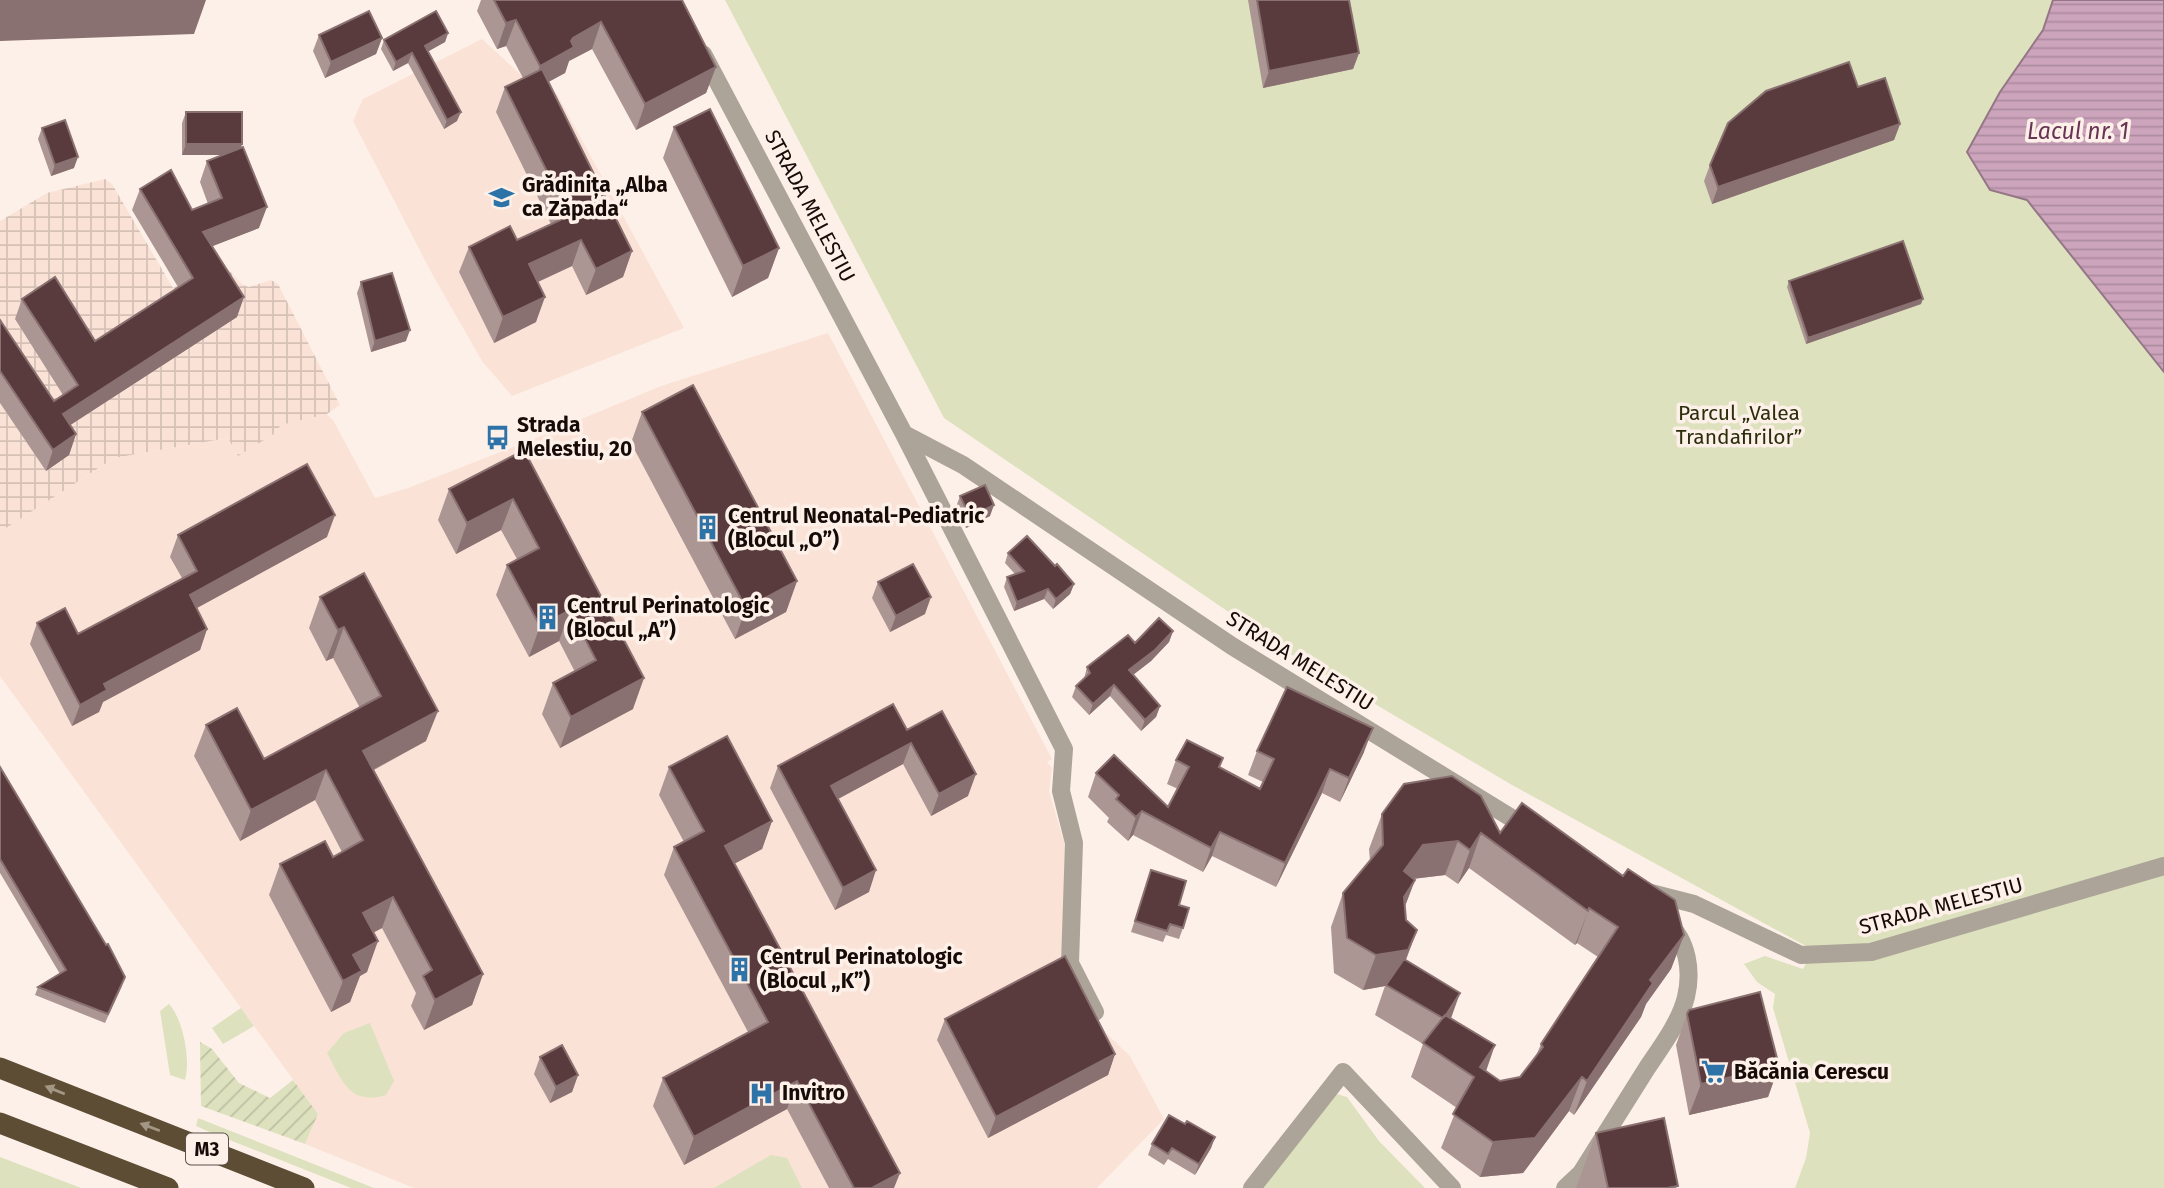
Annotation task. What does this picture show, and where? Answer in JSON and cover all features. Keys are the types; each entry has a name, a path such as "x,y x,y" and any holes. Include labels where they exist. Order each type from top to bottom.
{"highway":[{"name":"M3","path":"0,1068 304,1188"},
{"name":"M3","path":"0,1123 168,1188"}],"street":[{"name":"STRADA MELESTIU","path":"693,34 904,434 1064,749 1061,791 1074,843 1070,963 1095,1012"},
{"name":"STRADA MELESTIU","path":"904,434 963,465 1232,646 1552,843"},
{"name":"STRADA MELESTIU","path":"1565,1188 1581,1173 1665,1041 1685,1000 1689,979 1682,942 1673,928 1631,891 1694,904 1801,955 1871,952 2164,866"},
{"path":"1252,1188 1343,1072 1452,1188"}],"shaded area":[{"name":"Grădinița „Alba ca Zăpada“","path":"482,39 534,87 557,94 684,328 512,396 482,361 431,272 353,121 363,99"},
{"path":"105,179 112,184 173,288 215,263 222,263 243,285 249,287 271,280 278,284 340,405 327,414 281,425 274,434 238,456 228,438 114,458 0,532 0,221 47,193"},
{"path":"828,333 1052,759 1047,762 1052,768 1049,791 1066,849 1062,969 1095,1031 1107,1034 1130,1056 1164,1119 1097,1188 414,1188 305,1144 318,1114 0,676 0,532 114,458 229,438 238,455 274,434 281,425 324,412 333,420 375,498 526,442 661,386"}],"green space":[{"name":"Parcul „Valea Trandafirilor”","path":"725,0 2164,0 2164,1188 1795,1188 1806,1158 1810,1133 1773,1008 1775,994 1757,982 1744,964 1765,956 1803,969 1813,950 1512,785 1292,655 944,418"},
{"path":"169,1004 178,1019 184,1040 187,1062 185,1080 170,1075 160,1011"},
{"path":"241,1008 254,1026 223,1044 212,1028"},
{"path":"370,1023 394,1081 386,1095 363,1097 348,1088 327,1053 344,1033"},
{"path":"200,1042 212,1049 239,1083 270,1098 293,1080 318,1114 305,1144 201,1106"},
{"path":"1334,1093 1347,1097 1379,1141 1425,1188 1263,1188"},
{"path":"198,1118 374,1188 351,1188 212,1133 196,1126"},
{"path":"771,1155 787,1158 802,1188 714,1188"},
{"path":"0,1157 81,1188 0,1188"}],"water":[{"name":"Lacul nr. 1","path":"2053,0 2164,0 2164,372 2027,200 1990,190 1967,152 2000,92 2043,30"}],"building":[{"path":"494,0 682,0 716,67 645,104 601,22 573,38 571,41 574,47 540,66 516,20 506,23"},
{"path":"1257,0 1349,0 1359,53 1269,71"},
{"path":"369,11 382,38 331,62 319,35"},
{"path":"436,11 448,33 425,46 461,112 447,120 412,53 396,62 384,40"},
{"path":"1849,62 1858,87 1885,78 1900,124 1718,187 1710,165 1728,123 1766,91"},
{"path":"542,69 632,251 596,269 581,240 529,264 545,297 503,317 469,247 510,226 517,240 569,216 505,87"},
{"path":"710,109 779,248 743,266 674,127"},
{"path":"186,112 242,112 242,144 186,144"},
{"path":"65,120 78,157 55,165 42,128"},
{"path":"243,147 267,207 203,232 244,297 63,414 76,434 53,450 0,371 0,320 54,401 78,385 22,299 55,277 95,341 193,278 140,189 171,170 192,210 222,198 207,161"},
{"path":"1903,241 1923,299 1808,338 1789,281"},
{"path":"392,273 410,330 375,341 361,282"},
{"path":"693,385 797,581 746,608 642,412"},
{"path":"524,450 644,678 571,717 553,683 596,660 570,610 540,626 507,565 539,548 513,499 467,523 449,489"},
{"path":"307,464 335,515 190,595 207,629 104,684 107,690 80,705 37,623 65,608 78,634 197,571 178,535"},
{"path":"985,485 994,505 970,517 960,496"},
{"path":"1027,536 1074,584 1056,599 1048,589 1017,602 1007,577 1024,571 1008,553"},
{"path":"913,564 931,597 896,616 878,582"},
{"path":"364,573 438,711 363,751 483,974 435,1000 423,976 432,970 393,897 363,913 378,941 353,955 362,971 343,981 280,864 325,841 333,857 363,840 326,770 251,810 206,725 237,708 264,759 381,696 344,627 338,630 320,597"},
{"path":"1159,618 1173,631 1155,650 1129,670 1160,706 1145,720 1114,685 1093,704 1076,686 1090,673 1087,667 1128,635 1135,643"},
{"path":"1287,687 1373,728 1349,778 1330,769 1285,863 1220,832 1211,848 1142,811 1136,817 1116,799 1119,795 1096,773 1114,755 1168,807 1189,767 1176,760 1187,740 1223,758 1219,767 1260,789 1274,759 1257,751"},
{"path":"893,704 907,730 942,711 976,774 939,794 911,743 831,786 876,870 843,888 778,766"},
{"path":"727,736 772,821 725,846 900,1173 872,1188 854,1188 797,1081 694,1137 663,1078 768,1022 674,847 704,831 669,767"},
{"path":"0,767 106,945 108,944 125,977 108,1014 38,987 66,970 0,859"},
{"path":"1452,776 1481,796 1500,833 1522,803 1623,876 1628,869 1675,900 1684,935 1650,980 1653,983 1587,1081 1582,1077 1535,1138 1493,1142 1453,1114 1474,1077 1423,1043 1445,1015 1495,1045 1480,1067 1500,1081 1520,1077 1543,1047 1541,1044 1618,927 1589,908 1588,911 1481,833 1470,850 1458,841 1423,845 1404,871 1415,880 1404,897 1406,920 1417,930 1408,950 1376,955 1347,938 1343,893 1383,845 1382,814 1404,784"},
{"path":"1151,870 1186,881 1179,905 1189,908 1183,928 1170,924 1167,931 1135,921"},
{"path":"1065,956 1115,1054 996,1117 945,1019"},
{"path":"1404,959 1460,993 1443,1018 1386,985"},
{"path":"1760,992 1779,1066 1701,1084 1687,1014 1689,1010"},
{"path":"562,1045 578,1075 556,1087 540,1057"},
{"path":"1169,1115 1185,1124 1187,1121 1215,1137 1199,1164 1172,1148 1168,1154 1152,1144"},
{"path":"1664,1118 1678,1186 1608,1188 1596,1133"}],"place":[{"name":"Grădinița „Alba ca Zăpada“","path":"502,197"},
{"name":"Strada Melestiu, 20","path":"497,437"},
{"name":"Centrul Neonatal-Pediatric (Blocul „O”)","path":"708,528"},
{"name":"Centrul Perinatologic (Blocul „A”)","path":"547,618"},
{"name":"Centrul Perinatologic (Blocul „K”)","path":"740,969"},
{"name":"Băcănia Cerescu","path":"1714,1072"},
{"name":"Invitro","path":"762,1093"}]}
